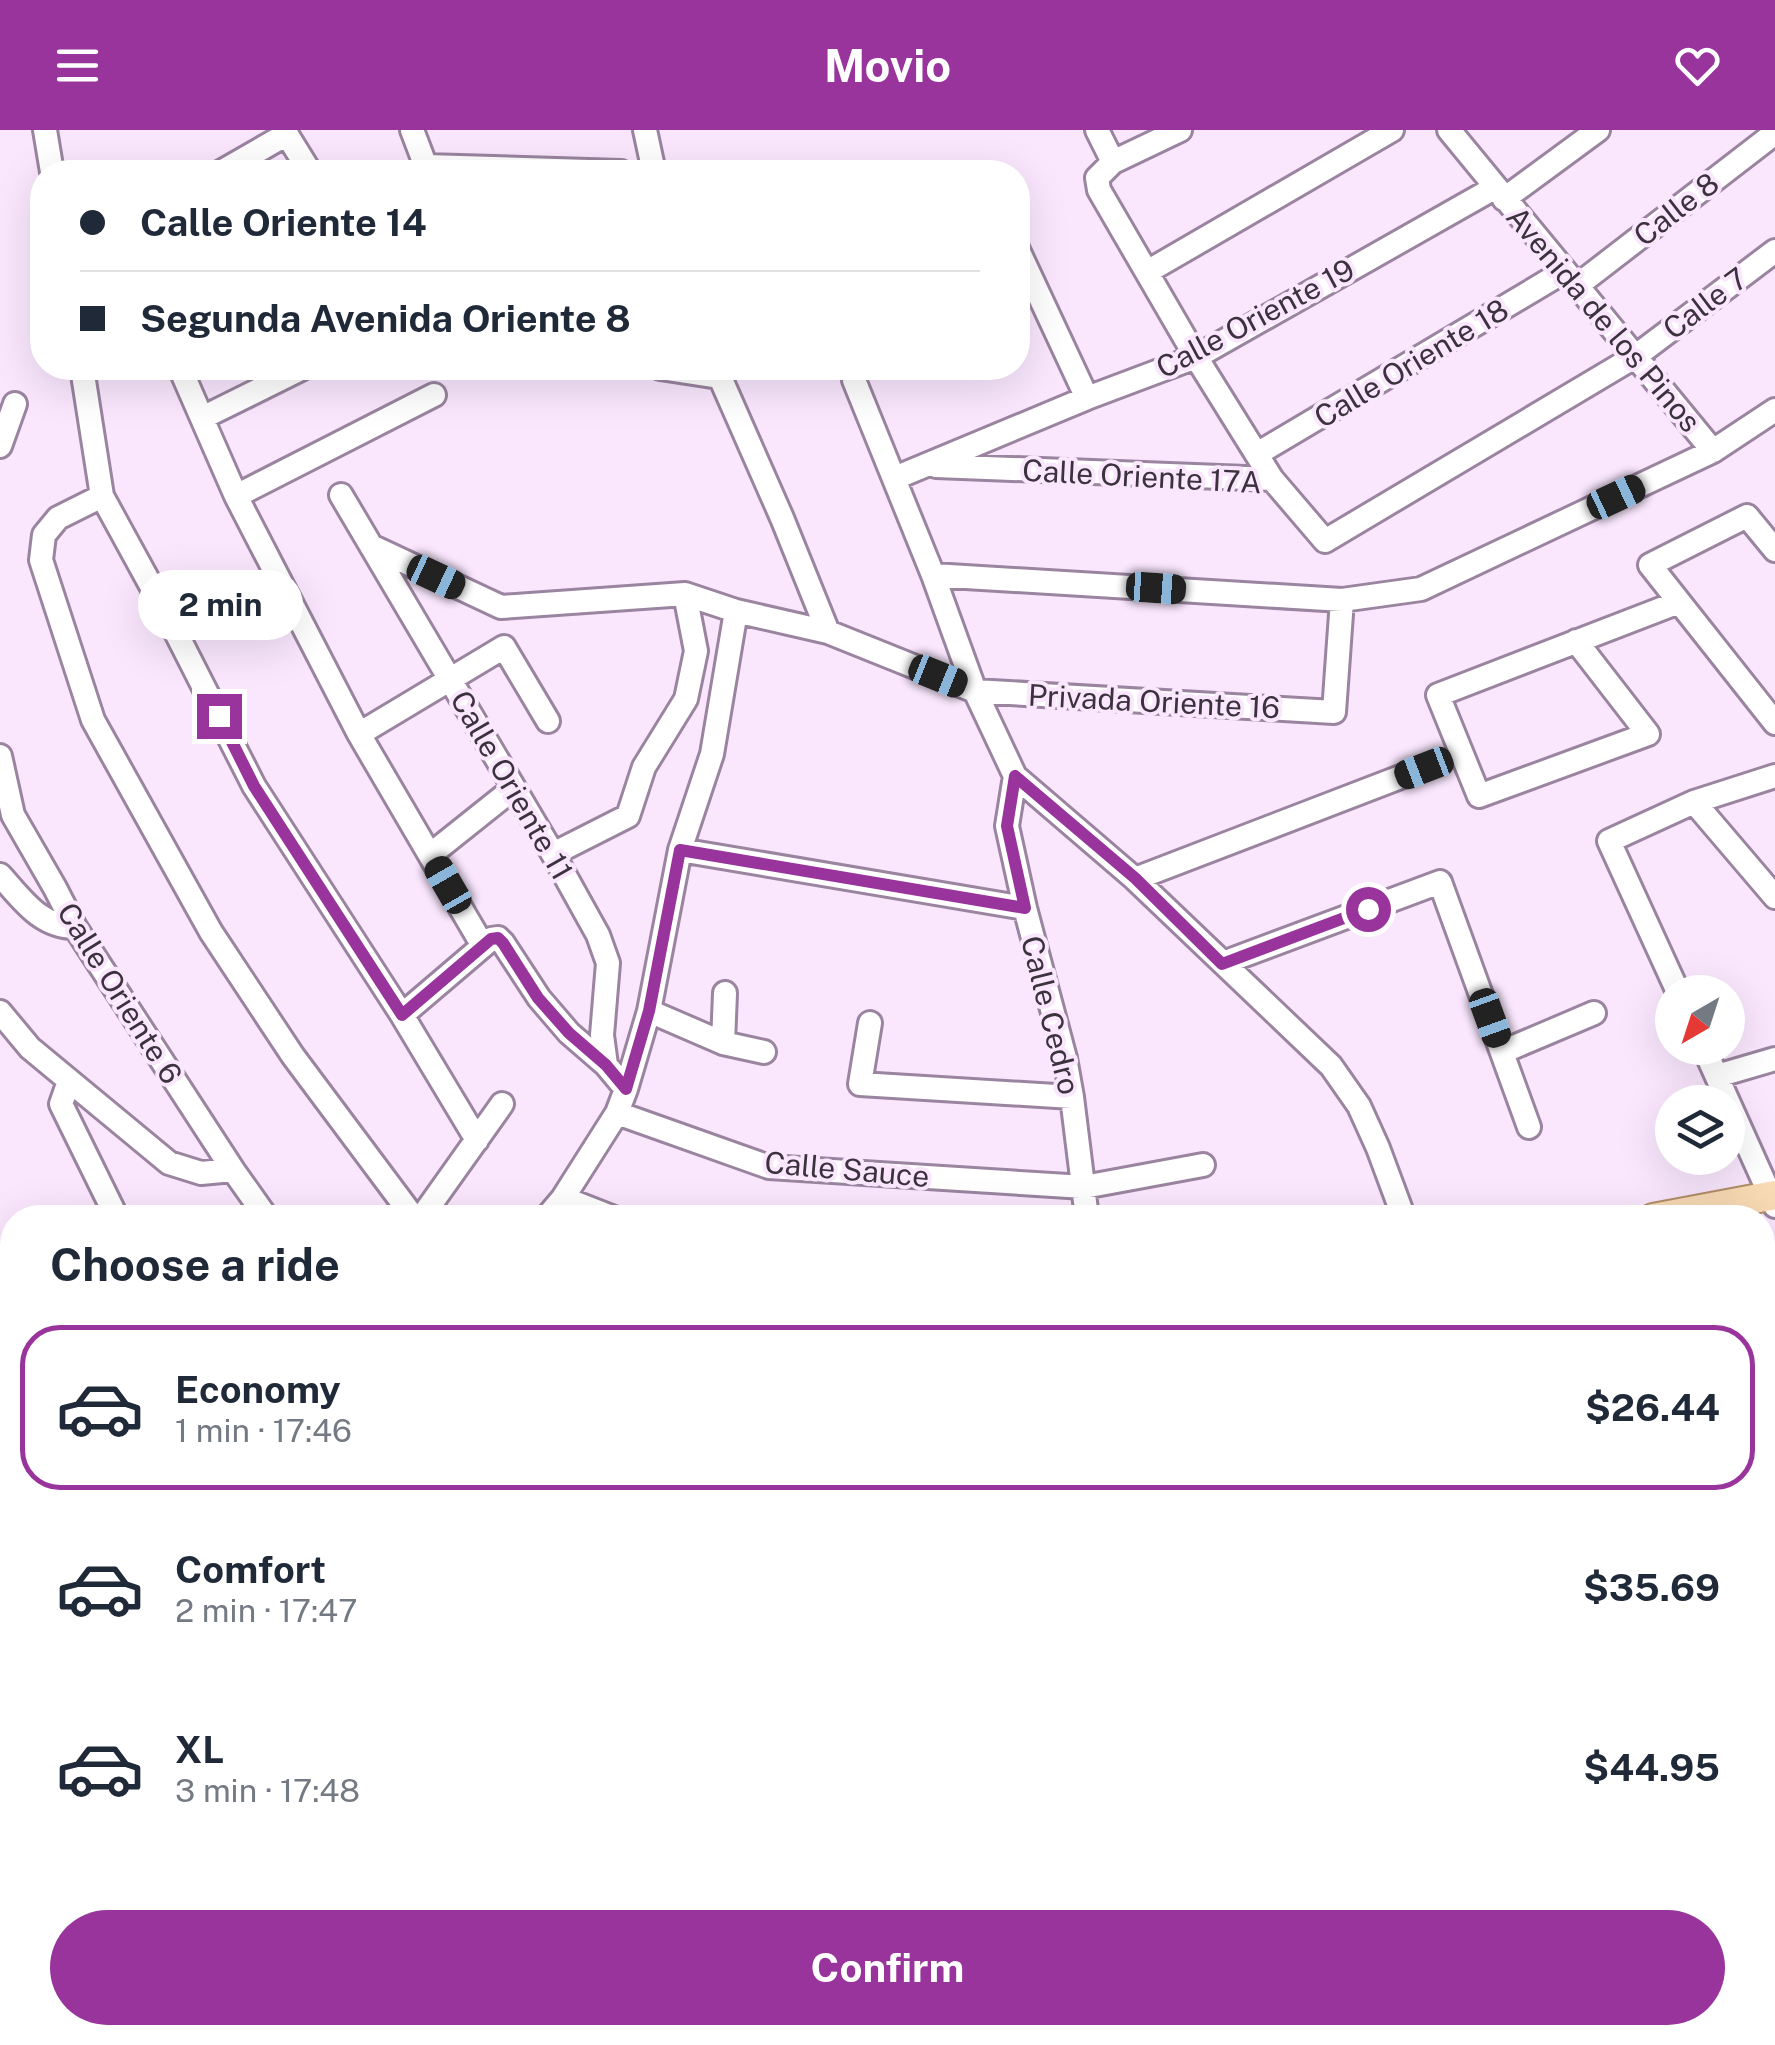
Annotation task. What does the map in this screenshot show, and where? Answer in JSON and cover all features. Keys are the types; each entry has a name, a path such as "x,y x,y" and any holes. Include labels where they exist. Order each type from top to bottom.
{"main road":[{"path":"1736,1205 1774,1199"}],"street":[{"path":"46,130 50,160"},
{"path":"412,130 424,160"},
{"path":"645,130 651,160"},
{"path":"1097,130 1105,170 1099,190 1272,479"},
{"path":"1105,170 1180,130"},
{"path":"1147,272 1392,130"},
{"name":"Avenida de los Pinos","path":"1450,130 1713,451 1775,410"},
{"name":"Calle Oriente 19","path":"896,478 1196,356 1500,193 1598,130"},
{"path":"240,160 286,132 303,160"},
{"name":"Calle 8","path":"1571,278 1775,133"},
{"name":"Calle 7","path":"1636,356 1775,251"},
{"path":"1030,276 1087,398"},
{"name":"Calle Oriente 18","path":"1257,454 1571,278"},
{"name":"Calle Oriente 17A","path":"930,466 1272,479 1325,541 1636,356"},
{"path":"84,380 102,496 254,786 402,1015 477,1140"},
{"path":"185,380 236,496 360,734 430,855 493,944 538,998 626,1089"},
{"path":"202,418 279,380"},
{"path":"722,380 828,632"},
{"path":"854,380 896,478 975,691 1015,776 1135,878 1331,1066 1359,1106 1399,1205"},
{"path":"236,496 434,395"},
{"path":"0,446 15,404"},
{"path":"933,575 1342,600 1421,590 1713,451"},
{"name":"Calle Oriente 11","path":"340,495 598,935 608,963 602,1035 606,1065"},
{"path":"102,496 58,518 44,535 41,560 93,720 211,932 294,1056 407,1205"},
{"path":"1775,550 1748,516 1650,565 1775,722"},
{"path":"370,546 500,607 685,594 696,652 686,699 644,767 628,816 553,854"},
{"name":"Privada Oriente 16","path":"685,594 736,611 828,632 975,691 1334,712 1342,600"},
{"path":"1576,642 1648,734 1478,796 1438,695 1679,602"},
{"path":"557,1205 617,1113 626,1089 649,1011 680,850 712,754 736,611"},
{"path":"360,734 504,647 548,720"},
{"name":"Calle Oriente 6","path":"0,756 12,815 75,927 258,1205"},
{"path":"1135,878 1424,768"},
{"name":"Calle Cedro","path":"1015,776 1007,826 1065,1058 1086,1205"},
{"path":"1670,975 1609,841 1694,802 1775,776"},
{"path":"430,855 514,788"},
{"path":"1694,802 1775,897"},
{"path":"680,850 1025,908"},
{"path":"0,875 37,916 61,927 75,927"},
{"path":"1222,964 1440,882 1530,1128"},
{"path":"402,1015 493,944"},
{"path":"723,1042 724,993"},
{"path":"649,1011 723,1042 764,1052"},
{"path":"0,1012 30,1048 169,1163 202,1173 233,1170"},
{"path":"1502,1052 1594,1013"},
{"path":"870,1023 860,1084 1072,1097"},
{"path":"1717,1076 1775,1059"},
{"path":"1712,1065 1774,1199"},
{"path":"69,1081 61,1104 111,1205"},
{"path":"427,1205 502,1104"},
{"name":"Calle Sauce","path":"617,1113 768,1167 1084,1187 1203,1164"},
{"path":"563,1198 581,1205"}],"route":[{"path":"219,716 254,786 402,1015 491,939 498,938 538,998 626,1089 649,1011 680,850 1025,908 1007,826 1015,776 1135,878 1222,964 1368,909"}]}
